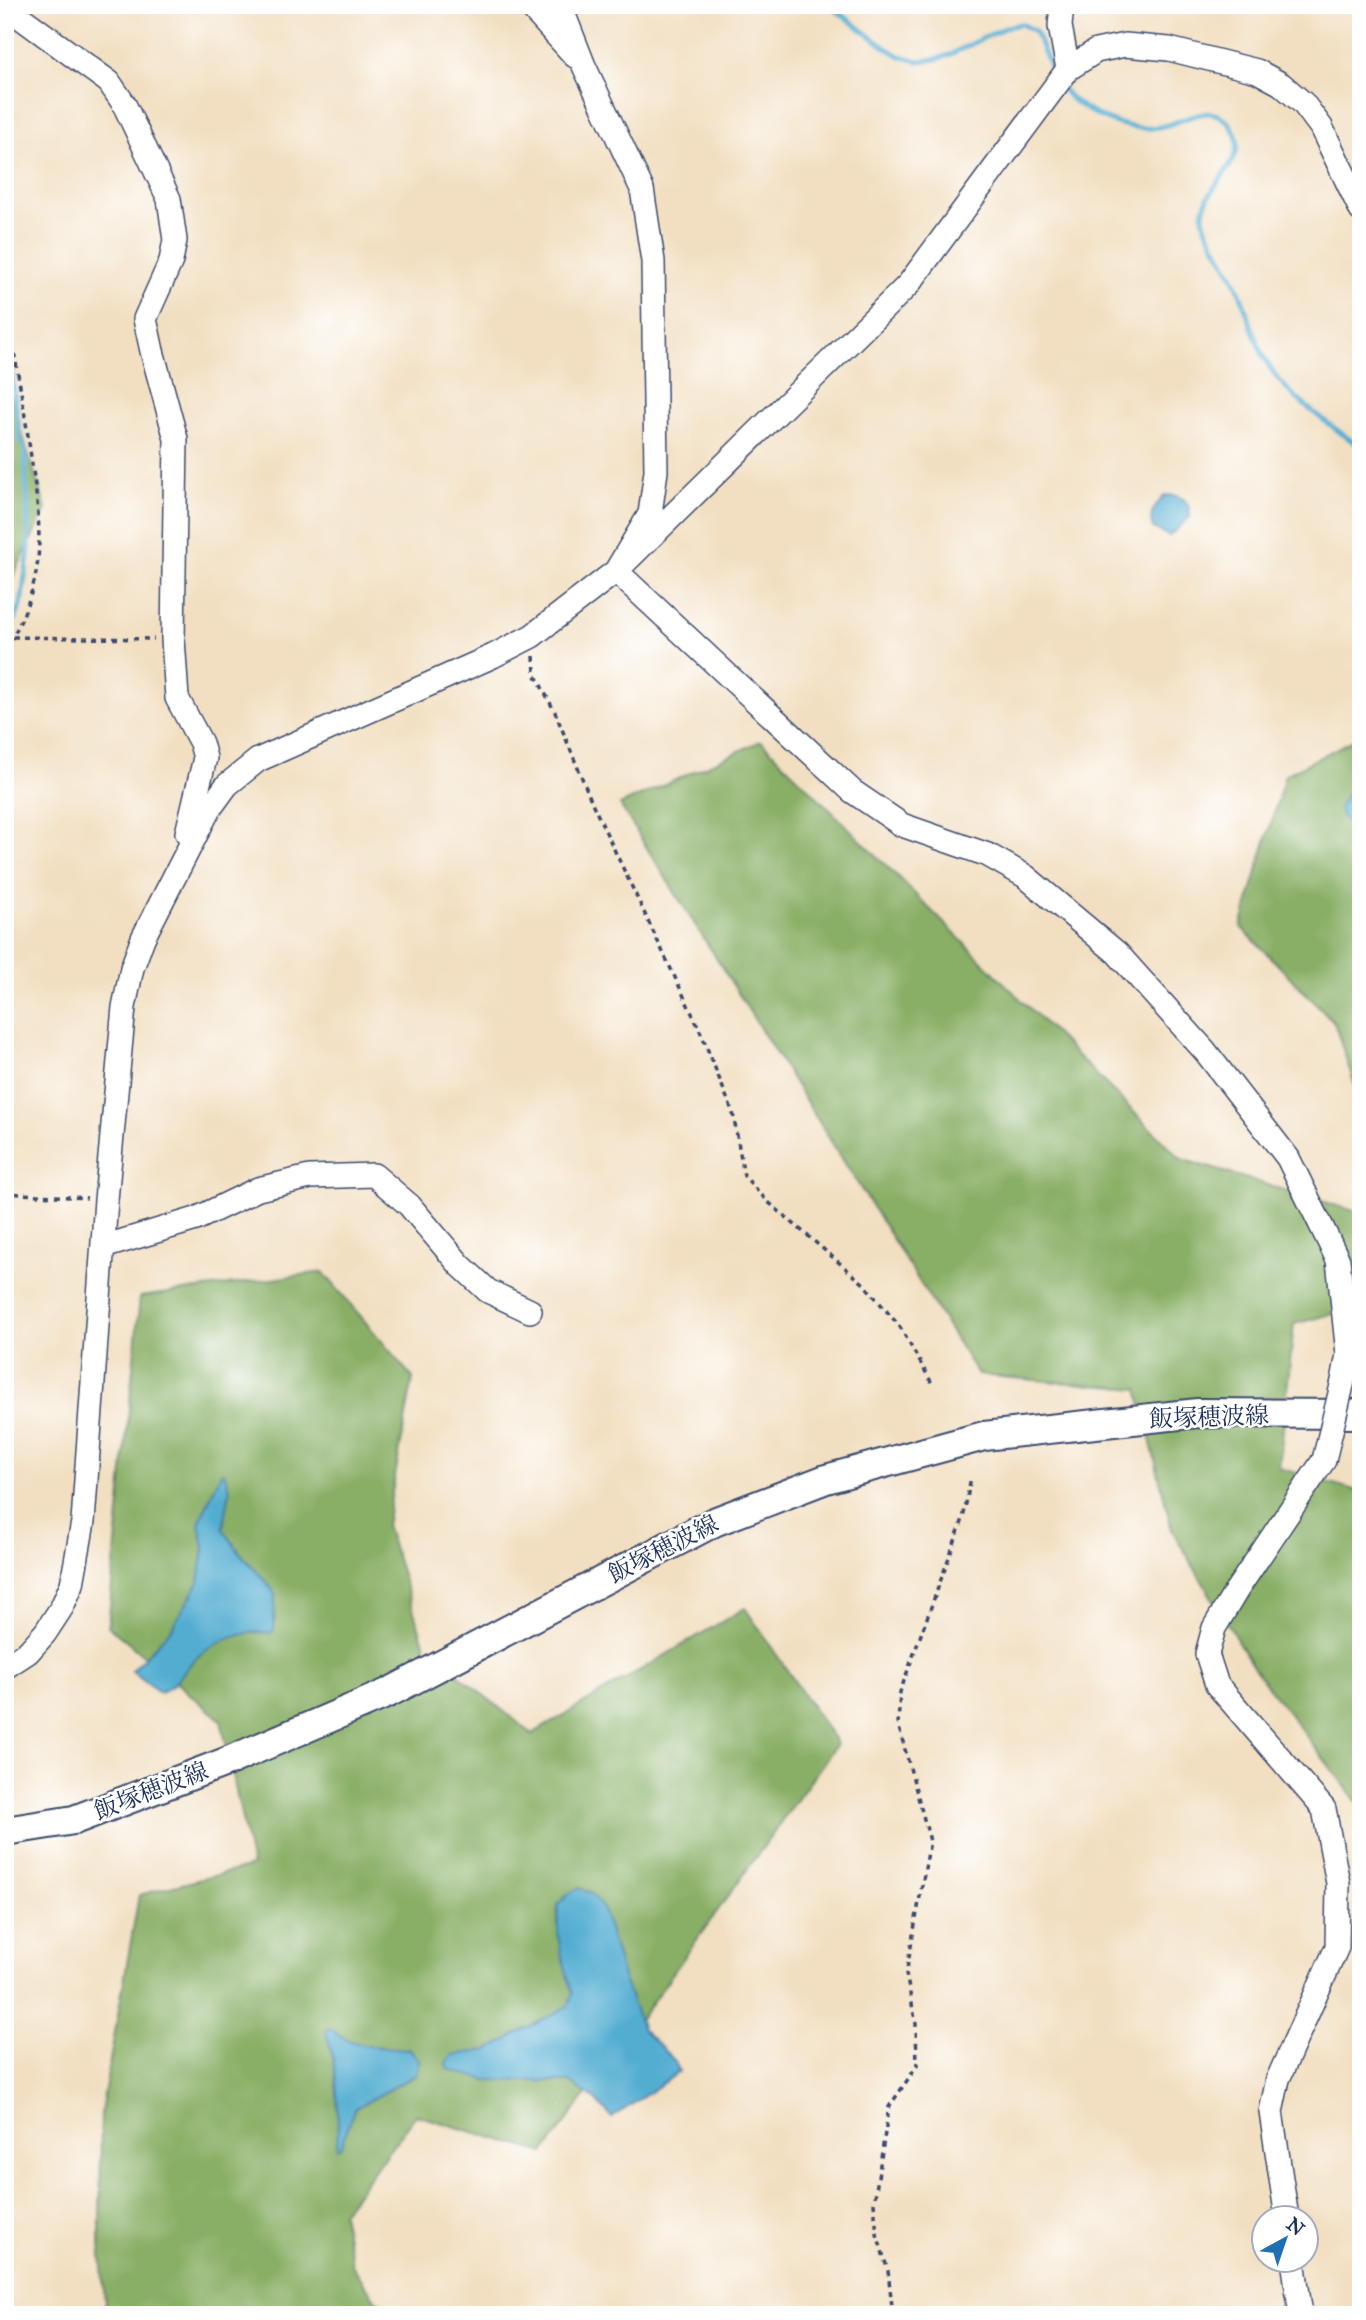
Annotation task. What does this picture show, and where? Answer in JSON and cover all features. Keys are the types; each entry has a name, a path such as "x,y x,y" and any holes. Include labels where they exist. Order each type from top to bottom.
{"main road":[{"name":"飯塚穂波線","path":"5,1831 74,1820 226,1762 388,1693 714,1522 826,1479 984,1436 1198,1413 1361,1414"}],"street":[{"path":"529,5 584,66"},
{"path":"560,5 584,66 642,189 653,261 656,471 650,514 616,571"},
{"path":"1062,5 1060,26 1068,69"},
{"path":"5,6 109,82 124,104 169,199 175,240 171,261 145,319 176,439 173,639 177,698 201,743 205,758 178,867"},
{"path":"5,1667 45,1633 62,1607 72,1584 83,1522 106,1200 124,1007 132,968 143,937 178,867 208,811 227,785 258,760 494,656 532,636 616,571 908,285 1068,69 1096,51 1125,45 1170,49 1257,71 1281,84 1303,103 1321,127 1361,210"},
{"path":"616,571 852,791 902,825 988,855 1025,876 1117,953 1205,1051 1288,1158 1338,1260 1354,1356 1343,1381 1324,1460 1238,1588 1214,1628 1207,1654 1217,1685 1324,1809 1338,1884 1337,1947 1278,2079 1271,2112 1285,2204"},
{"path":"103,1247 196,1219 258,1189 310,1177 374,1175 409,1205 460,1265 488,1291 530,1311"},
{"path":"1295,2274 1301,2315"}],"path":[{"path":"5,304 22,392 39,515 38,561 28,601 5,649"},
{"path":"532,636 535,674 555,712 593,805 699,1028 733,1113 744,1175 767,1201 864,1284 900,1327 933,1385"},
{"path":"13,637 173,639"},
{"path":"5,1193 106,1200"},
{"path":"892,2315 888,2271 877,2234 874,2203 889,2107 917,2066 916,2024 905,1974 930,1841 898,1724 900,1692 963,1519 971,1477"}],"green space":[{"path":"5,380 46,509 5,593"},
{"path":"1361,736 1361,1104 1334,1022 1241,927 1285,775"},
{"path":"761,741 1181,1159 1361,1213 1361,1306 1294,1324 1279,1468 1361,1492 1361,1807 1253,1667 1172,1530 1138,1389 978,1375 620,805"},
{"path":"323,1272 413,1378 386,1525 426,1649 532,1734 745,1608 837,1744 544,2153 416,2115 342,2213 352,2265 375,2299 396,2312 412,2315 106,2315 100,2243 101,2112 139,1895 252,1866 221,1720 108,1626 140,1297"}],"water":[{"path":"1165,495 1184,499 1190,511 1190,517 1169,536 1153,528 1151,518 1153,510"},
{"path":"1361,752 1361,833 1344,819 1339,807 1355,783 1350,769"},
{"path":"224,1472 230,1491 223,1529 272,1588 275,1595 274,1629 271,1633 251,1633 230,1638 211,1647 195,1659 174,1683 159,1692 132,1671 172,1628 199,1582 204,1548 199,1523 221,1473"},
{"path":"579,1888 591,1893 603,1909 642,2029 675,2061 679,2072 612,2118 597,2101 570,2082 486,2080 448,2069 447,2062 452,2055 488,2050 568,2006 573,1993 561,1951 558,1905 568,1894"},
{"path":"329,2028 358,2043 410,2049 419,2060 416,2075 354,2109 342,2145 337,2148 337,2090 326,2032"}],"waterway":[{"path":"829,5 885,47 900,56 918,61 949,55 1006,27 1021,24 1035,31 1055,78"},
{"path":"1063,89 1079,105 1091,112 1129,126 1160,127 1209,113 1225,119 1237,138 1237,149 1205,204 1203,216 1206,228 1236,283 1259,347 1272,371 1294,396 1361,448"},
{"path":"5,324 21,442 25,449 29,549 21,605 5,642"}]}
